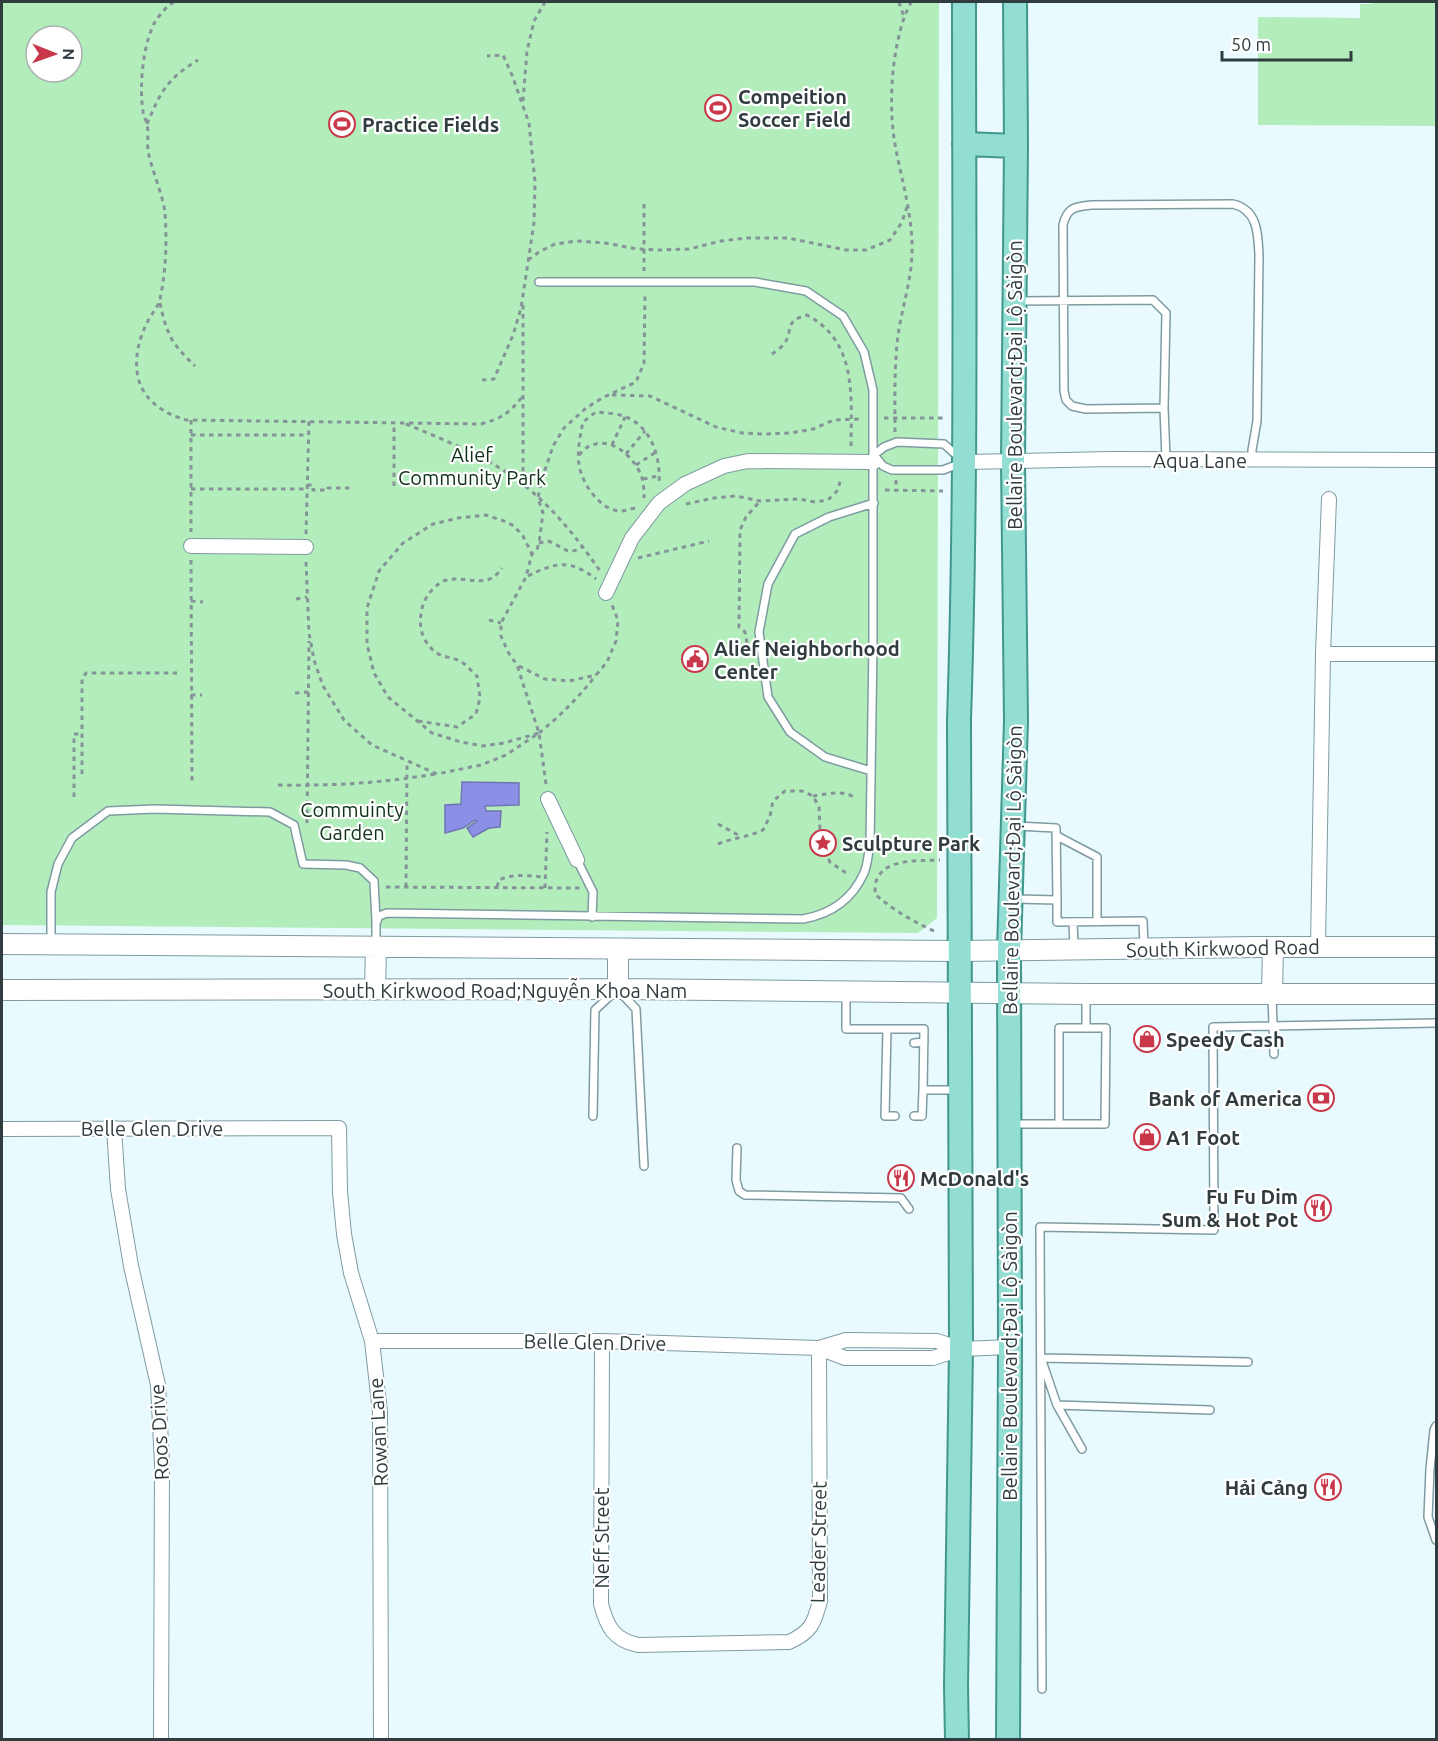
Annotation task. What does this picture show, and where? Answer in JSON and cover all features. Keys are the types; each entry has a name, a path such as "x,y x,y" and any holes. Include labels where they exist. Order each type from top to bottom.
{"main road":[{"path":"957,1740 961,1349 959,720 964,462 964,2"},
{"name":"Bellaire Boulevard;Đại Lộ Sàigòn","path":"1008,1740 1009,951 1016,721 1013,462 1015,2"},
{"path":"964,144 1016,146"},
{"name":"South Kirkwood Road;Nguyễn Khoa Nam","path":"2,944 1009,951"},
{"path":"375,990 376,947"},
{"path":"1272,994 1273,947"},
{"name":"South Kirkwood Road","path":"1009,951 1437,947"},
{"path":"618,949 618,989"},
{"name":"South Kirkwood Road;Nguyễn Khoa Nam","path":"2,990 618,989 1009,992"},
{"path":"1009,992 1086,994 1437,993"}],"street":[{"path":"609,589 632,538 654,503 685,484 724,466 748,460 846,461 874,458"},
{"name":"Aqua Lane","path":"964,462 1166,459 1437,460"},
{"path":"1318,947 1323,654 1329,499"},
{"path":"191,546 306,547"},
{"path":"1323,654 1437,654"},
{"path":"548,799 578,862"},
{"name":"Roos Drive","path":"114,1128 118,1189 131,1266 158,1385 162,1464 161,1740"},
{"name":"Belle Glen Drive","path":"2,1129 339,1128"},
{"name":"Rowan Lane","path":"339,1128 340,1192 344,1234 351,1273 372,1341 380,1412 381,1740"},
{"name":"Belle Glen Drive","path":"372,1341 602,1341 819,1348 846,1340 857,1340 937,1341 961,1349 1010,1347"},
{"name":"Neff Street","path":"602,1341 601,1604 605,1618 611,1630 628,1643 638,1645 709,1644"},
{"name":"Leader Street","path":"709,1644 789,1642 806,1633 816,1617 819,1600 819,1348"}],"lane":[{"path":"1164,408 1086,409 1072,406 1066,400 1064,391 1064,225 1065,216 1070,210 1091,206 1233,204 1243,207 1249,213 1258,236 1259,255 1257,420 1252,460"},
{"path":"376,923 379,916 387,913 790,920 814,917 837,908 856,887 865,871 870,844 874,458 873,390 864,352 843,316 806,291 755,282 539,282"},
{"path":"1014,301 1153,300 1166,313 1164,408 1166,459"},
{"path":"895,442 944,444 964,462 943,470 896,470 883,466 874,458 884,447 895,442"},
{"path":"871,771 825,757 790,732 768,697 759,632 768,584 795,534 829,517 874,503"},
{"path":"51,945 51,892 58,864 72,838 108,811 155,809 270,812 294,825 303,864 346,865 360,868 374,881 376,947"},
{"path":"1013,826 1056,828 1057,922 1143,921 1144,949"},
{"path":"1056,836 1097,857 1097,922"},
{"path":"578,862 593,892 592,917"},
{"path":"1010,899 1057,900"},
{"path":"1073,922 1074,950"},
{"path":"593,1116 594,1010 618,989 636,1009 644,1166"},
{"path":"846,991 846,1029 924,1029 923,1090 918,1100 922,1116 914,1116"},
{"path":"1086,994 1086,1028"},
{"path":"1272,994 1274,1054"},
{"path":"1042,1689 1040,1227 1214,1230 1213,1027 1437,1023"},
{"path":"1009,1124 1059,1124 1105,1124 1106,1028 1059,1028 1059,1124"},
{"path":"887,1029 891,1042 886,1078 885,1116 895,1116"},
{"path":"914,1042 924,1042"},
{"path":"914,1056 923,1056"},
{"path":"886,1078 895,1078"},
{"path":"914,1078 923,1078"},
{"path":"923,1090 960,1090"},
{"path":"886,1100 895,1100"},
{"path":"737,1148 736,1180 739,1191 745,1195 901,1198 909,1209"},
{"path":"1041,1358 1248,1362"},
{"path":"1041,1358 1057,1406 1082,1449"},
{"path":"1057,1406 1210,1410"},
{"path":"1437,1426 1434,1430 1430,1469 1428,1516 1437,1540"}],"path":[{"path":"174,2 165,8 155,21 143,66 142,89 148,150 165,210 166,263 159,301 145,327 136,359 139,381 158,408 176,417 191,420 481,424 500,419 523,396"},
{"path":"523,104 527,51 534,21 545,2"},
{"path":"899,2 904,17"},
{"path":"895,442 895,367 898,333 906,300 912,255 911,225 892,116 896,48 904,17 911,2"},
{"path":"482,380 494,379 513,335 521,308 534,223 535,182 529,123 523,104 503,55 487,56"},
{"path":"147,124 167,84 198,60"},
{"path":"548,799 539,733 517,665 501,636 501,623 529,572 532,554 539,543 543,513 538,498 553,446 564,428 585,409 636,382 644,363 644,204"},
{"path":"528,260 555,244 578,241 645,249 689,249 747,238 788,238 846,250 866,250 890,240 902,222 908,206"},
{"path":"523,294 524,485"},
{"path":"159,301 170,338 177,349 195,366"},
{"path":"654,503 660,471 656,452 645,431 634,421 620,415 596,412 590,416 583,422 579,443 579,464 585,484 596,499 620,512 654,503 675,506 736,496 760,501 799,499 814,502 828,500 838,490 846,461 851,419 849,370 842,351 828,329 807,315 797,317 790,325 785,344 772,354"},
{"path":"610,394 650,396 716,427 763,435 813,429 834,420 944,418"},
{"path":"585,409 590,416"},
{"path":"612,445 625,417"},
{"path":"191,420 192,784"},
{"path":"307,825 309,633 306,547 309,421"},
{"path":"394,423 394,486"},
{"path":"278,785 366,784 406,779 481,765 506,755 539,733 584,692 607,662 616,641 618,620 609,589 578,538 524,485 495,466 455,445 404,423"},
{"path":"626,454 645,431"},
{"path":"191,435 308,435"},
{"path":"579,455 590,446 603,443 616,446 626,454 636,465 643,479 644,497 641,507"},
{"path":"636,465 656,452"},
{"path":"896,470 896,490"},
{"path":"643,479 659,476"},
{"path":"191,489 307,487 313,485 313,490 353,488"},
{"path":"874,490 943,490"},
{"path":"747,645 744,632 739,627 740,530 746,517 760,501"},
{"path":"532,554 523,536 514,526 486,515 433,524 403,543 379,571 367,608 367,644 374,673 388,697 432,733 483,746 504,743 539,733"},
{"path":"539,543 548,541 570,552 577,551 583,546"},
{"path":"649,556 709,541"},
{"path":"526,577 549,566 563,565 581,568 609,589"},
{"path":"416,721 457,727 476,714 480,698 477,676 460,661 442,657 431,649 423,637 420,623 422,607 429,592 439,583 449,579 480,581 498,575 502,568"},
{"path":"296,599 307,597"},
{"path":"191,601 203,602"},
{"path":"489,621 501,623"},
{"path":"309,633 314,660 323,686 344,720 372,745 437,774"},
{"path":"517,665 545,679 569,681 596,675"},
{"path":"82,774 82,679 86,673 177,673"},
{"path":"295,693 309,692"},
{"path":"191,695 202,695"},
{"path":"74,797 74,734 81,734"},
{"path":"406,887 407,762"},
{"path":"718,844 736,837 750,836 763,830 770,816 773,801 785,791 802,791 813,796 832,793 851,794 856,799"},
{"path":"813,796 819,807 820,832 824,851 830,862 849,875"},
{"path":"718,824 742,837"},
{"path":"545,888 547,832"},
{"path":"934,931 892,909 874,894 877,879 886,867 902,863 942,860"},
{"path":"497,888 499,880 504,877 545,877"},
{"path":"374,887 591,889"}],"green space":[{"name":"Alief Community Park","path":"2,2 939,2 937,918 918,933 2,925"},
{"path":"1372,2 1436,2 1436,126 1258,125 1258,17 1360,18 1360,4 1371,4"}],"water":[{"path":"462,782 519,783 519,805 485,806 486,811 501,811 500,827 489,828 473,837 467,828 477,821 475,820 463,828 445,833 445,805 461,804"}],"place":[{"name":"Compeition Soccer Field","path":"718,108"},
{"name":"Practice Fields","path":"342,124"},
{"name":"Alief Neighborhood Center","path":"695,659"},
{"name":"Sculpture Park","path":"823,843"},
{"name":"Speedy Cash","path":"1147,1039"},
{"name":"Bank of America","path":"1321,1098"},
{"name":"A1 Foot","path":"1147,1137"},
{"name":"McDonald's","path":"901,1178"},
{"name":"Fu Fu Dim Sum & Hot Pot","path":"1318,1208"},
{"name":"Hải Cảng","path":"1328,1487"}],"park label":[{"name":"Commuinty Garden","path":"352,820"}]}
